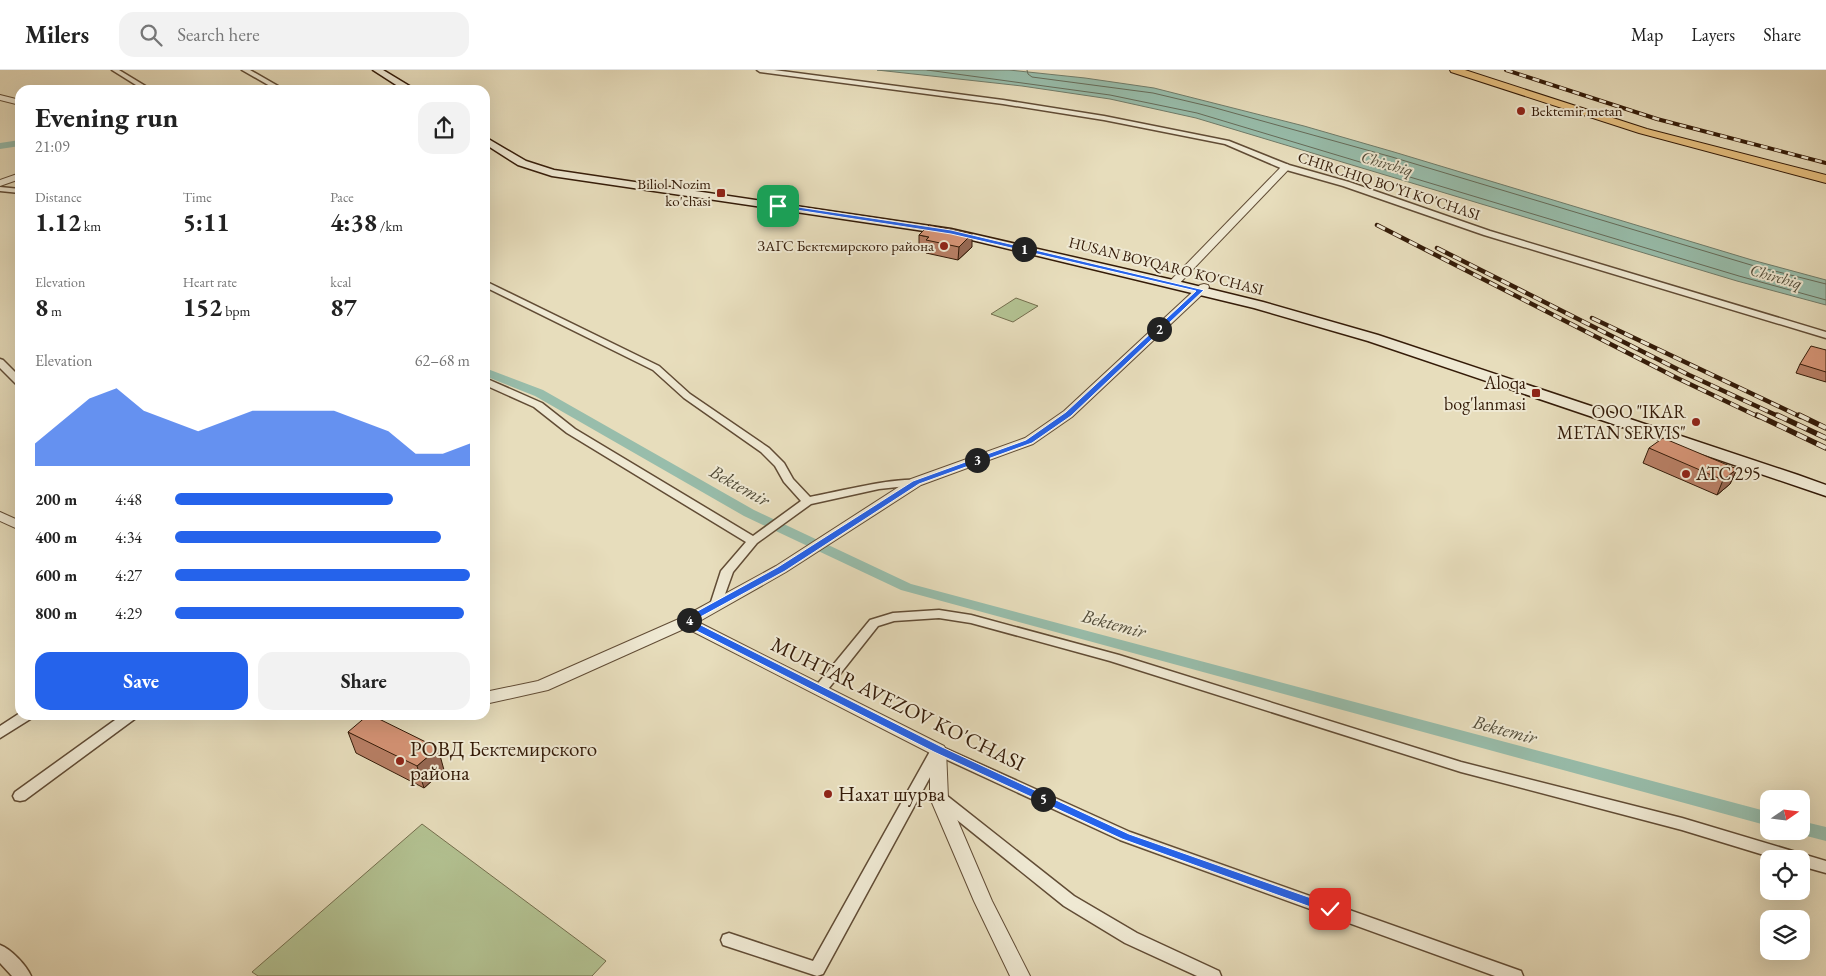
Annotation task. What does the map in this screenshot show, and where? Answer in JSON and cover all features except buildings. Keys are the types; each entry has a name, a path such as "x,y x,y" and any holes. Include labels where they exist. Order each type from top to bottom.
{"highway":[{"path":"1456,70 1643,131 1826,178"},
{"path":"1476,70 1656,128 1826,172"}],"main road":[{"path":"368,70 393,85"},
{"path":"377,70 402,85"},
{"name":"HUSAN BOYQARO KO'CHASI","path":"490,138 530,161 558,170 881,218 1175,282 1375,337 1826,484"},
{"name":"HUSAN BOYQARO KO'CHASI","path":"490,143 522,163 552,173 881,218"},
{"name":"HUSAN BOYQARO KO'CHASI","path":"1795,475 1826,491"}],"street":[{"path":"115,70 140,85"},
{"path":"245,70 273,85"},
{"name":"CHIRCHIQ BO'YI KO'CHASI","path":"760,70 1003,102 1104,118 1227,142 1286,167 1346,184 1580,262 1826,335"},
{"path":"0,97 15,102"},
{"path":"1175,282 1286,167"},
{"path":"0,183 15,178"},
{"path":"0,189 15,191"},
{"path":"490,286 656,368 687,396 765,450 780,465 788,480 807,501"},
{"path":"490,697 542,686 686,622 782,569 916,482 1029,441 1068,414 1202,289"},
{"path":"0,362 15,378"},
{"path":"490,383 538,405 571,431 753,540"},
{"path":"716,605 727,571 753,540 807,501 879,486 916,482"},
{"path":"0,516 15,524"},
{"path":"820,690 874,623 893,617 939,614 971,619 1114,658 1461,767 1682,824 1770,850"},
{"name":"MUHTAR AVEZOV KO'CHASI","path":"686,622 938,750 1126,836 1515,976"},
{"path":"0,733 20,720"},
{"path":"20,796 124,720"},
{"path":"938,750 939,798 982,901 1020,976"},
{"path":"729,940 817,969 938,750"},
{"path":"939,798 1069,901 1131,938 1213,976"},
{"path":"1810,862 1826,867"},
{"path":"0,952 23,976"}],"shaded area":[{"path":"1016,298 1038,306 1013,322 991,314"},
{"path":"422,824 606,961 592,976 258,976 252,972"}],"water":[{"name":"Chirchiq","path":"877,70 1009,70 1154,88 1304,126 1752,260 1826,280 1826,305 1737,281 1196,118 1110,99 1022,86"}],"waterway":[{"name":"Bektemir","path":"0,146 15,144"},
{"name":"Bektemir","path":"490,374 539,393 749,513 906,587 1760,817"},
{"name":"Bektemir","path":"1810,830 1826,834"}],"railway":[{"path":"1506,70 1657,119 1826,163"},
{"path":"1377,225 1677,378 1759,417"},
{"path":"1437,248 1689,375 1780,417"},
{"path":"1592,318 1801,417"},
{"path":"1757,415 1826,448"},
{"path":"1777,415 1826,438"},
{"path":"1799,415 1826,428"}],"place":[{"name":"Bektemir metan","path":"1521,111"},
{"name":"Biliol Nozim ko'chasi","path":"721,193"},
{"name":"ЗАГС Бектемирского района","path":"944,246"},
{"name":"Aloqa bog'lanmasi","path":"1536,393"},
{"name":"OOO \"IKAR METAN SERVIS\"","path":"1696,422"},
{"name":"ATC 295","path":"1686,474"},
{"name":"РОВД Бектемирского района","path":"400,761"},
{"name":"Нахат шурва","path":"828,794"}],"route":[{"path":"778,206 951,232 1201,290 1068,414 1051,427 1029,441 916,482 782,569 686,622 938,750 1126,836 1330,909"}]}
